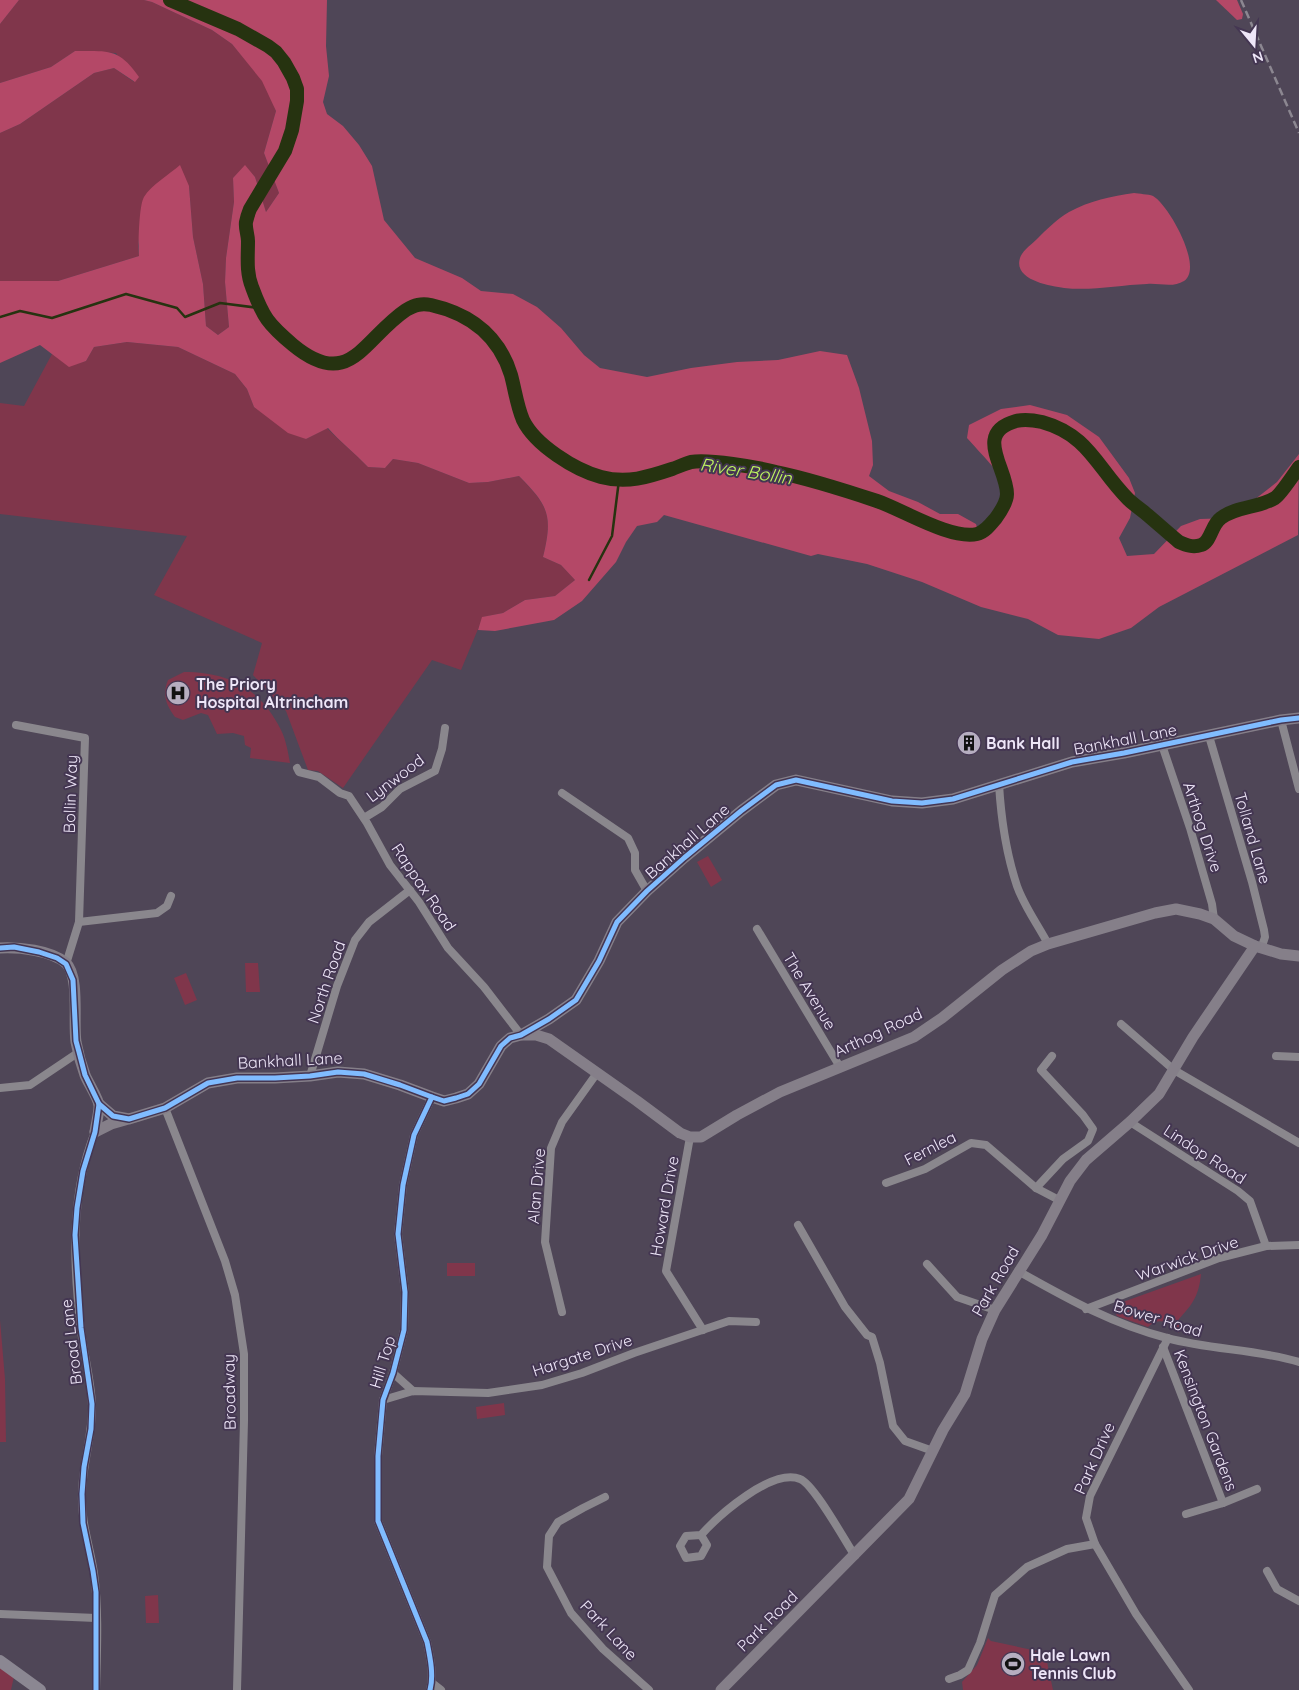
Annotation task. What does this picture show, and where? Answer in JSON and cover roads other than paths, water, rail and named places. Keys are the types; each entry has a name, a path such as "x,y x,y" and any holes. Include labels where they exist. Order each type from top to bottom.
{"main road":[{"path":"0,1661 40,1690"}],"street":[{"name":"Bankhall Lane","path":"95,1132 111,1124 164,1108 208,1083 237,1078 310,1076 338,1072 364,1074 444,1101 468,1094 479,1084 501,1046 510,1038 521,1035 549,1019 576,1000 599,961 616,922 647,891 706,839 776,785 796,780 892,801 922,803 953,799 1072,762 1299,718"},
{"path":"1281,720 1299,789"},
{"name":"Bollin Way","path":"16,725 85,738 79,922 66,964"},
{"name":"Lynwood","path":"364,818 382,807 400,789 435,770 442,749 445,728"},
{"name":"Tolland Lane","path":"1209,736 1252,882 1264,930 1265,937 1258,947"},
{"name":"Arthog Drive","path":"1162,744 1190,828 1212,904 1214,919"},
{"name":"Rappax Road","path":"297,768 299,772 319,777 340,793 349,796 364,818 390,865 410,890 448,948 484,987 521,1035"},
{"path":"999,784 1000,815 1006,846 1018,887 1048,944"},
{"path":"562,793 628,838 636,852 635,870 647,891"},
{"name":"North Road","path":"310,1076 336,986 355,940 369,922 410,890"},
{"path":"79,922 149,915 164,910 171,896"},
{"name":"Arthog Road","path":"690,1137 701,1137 780,1092 895,1046 927,1029 1002,970 1031,951 1048,944 1166,910 1186,910 1214,919 1234,936 1258,947"},
{"name":"The Avenue","path":"757,929 840,1067"},
{"path":"0,948 14,947 39,952 57,958 66,964 73,980 76,1041 85,1075 99,1104 113,1116 129,1119"},
{"path":"1258,947 1299,956"},
{"name":"Park Road","path":"722,1690 909,1499 943,1430 965,1394 982,1339 995,1310 1042,1235 1070,1181 1086,1160 1159,1094 1193,1037 1258,947"},
{"path":"1121,1024 1174,1070 1299,1143"},
{"path":"521,1035 536,1035 549,1039 680,1134 690,1137"},
{"path":"0,1088 30,1085 79,1052"},
{"path":"1036,1188 1063,1159 1088,1140 1093,1129 1083,1115 1041,1070 1052,1056"},
{"path":"1276,1056 1299,1057"},
{"name":"Alan Drive","path":"562,1312 545,1242 551,1148 562,1122 597,1073"},
{"name":"Hill Top","path":"431,1687 427,1642 378,1521 378,1456 383,1400 393,1373 404,1330 405,1292 398,1234 404,1185 414,1135 432,1098"},
{"name":"Broad Lane","path":"96,1690 94,1571 83,1522 82,1494 84,1467 91,1429 92,1404 81,1328 75,1235 83,1170 95,1132 99,1104"},
{"name":"Broadway","path":"164,1108 225,1261 235,1294 244,1354 244,1421 236,1690"},
{"name":"Lindop Road","path":"1130,1122 1238,1191 1250,1202 1266,1246"},
{"name":"Howard Drive","path":"690,1137 666,1271 703,1330"},
{"name":"Fernlea","path":"886,1184 925,1169 971,1143 986,1145 1036,1188 1059,1200"},
{"path":"798,1225 845,1307 867,1335 872,1338 880,1363 893,1426 905,1441 933,1451"},
{"name":"Warwick Drive","path":"1086,1309 1219,1258 1266,1246 1299,1246"},
{"path":"927,1264 957,1297 995,1310"},
{"name":"Bower Road","path":"1018,1271 1086,1309 1120,1324 1204,1346 1281,1357 1299,1362"},
{"name":"Hargate Drive","path":"383,1400 413,1391 488,1393 542,1385 582,1373 728,1321 756,1322"},
{"name":"Park Drive","path":"1168,1338 1090,1496 1086,1518 1095,1544 1136,1614 1189,1690"},
{"name":"Kensington Gardens","path":"1163,1347 1222,1503"},
{"path":"393,1373 413,1391"},
{"path":"701,1534 718,1516 763,1486 784,1477 801,1479 814,1492 854,1556"},
{"name":"Kensington Gardens","path":"1186,1514 1222,1503 1257,1489"},
{"name":"Park Lane","path":"605,1497 558,1522 549,1536 547,1567 571,1613 603,1649 649,1690"},
{"path":"949,1679 968,1670 980,1643 995,1595 1027,1567 1067,1548 1095,1544"},
{"path":"1267,1571 1277,1589 1299,1601"},
{"path":"0,1614 96,1618"},
{"path":"431,1687 441,1690"}],"waterway":[{"name":"River Bollin","path":"170,0 238,29 268,46 284,62 297,89 292,130 285,151 250,209 246,222 250,281 260,306 272,325 293,345 312,358 329,363 342,362 355,356 391,322 406,310 415,306 431,305 459,314 482,329 499,349 511,375 521,415 529,429 546,447 557,455 591,474 611,479 629,480 654,475 699,461 745,466 801,478 877,501 954,533 977,534 985,530 996,518 1007,497 1006,484 995,452 996,434 1003,427 1016,421 1032,420 1058,428 1071,435 1091,454 1130,501 1179,542 1195,546 1204,543 1218,521 1227,514 1262,504 1278,496 1299,467"},
{"path":"0,317 20,311 52,318 126,294 177,308 185,317 220,303 259,308"},
{"path":"589,580 612,536 619,480"}],"railway":[{"path":"1241,0 1299,133"}],"place":[{"name":"The Priory Hospital Altrincham","path":"178,693"},
{"name":"Bank Hall","path":"969,743"},
{"name":"Hale Lawn Tennis Club","path":"1013,1664"}]}
